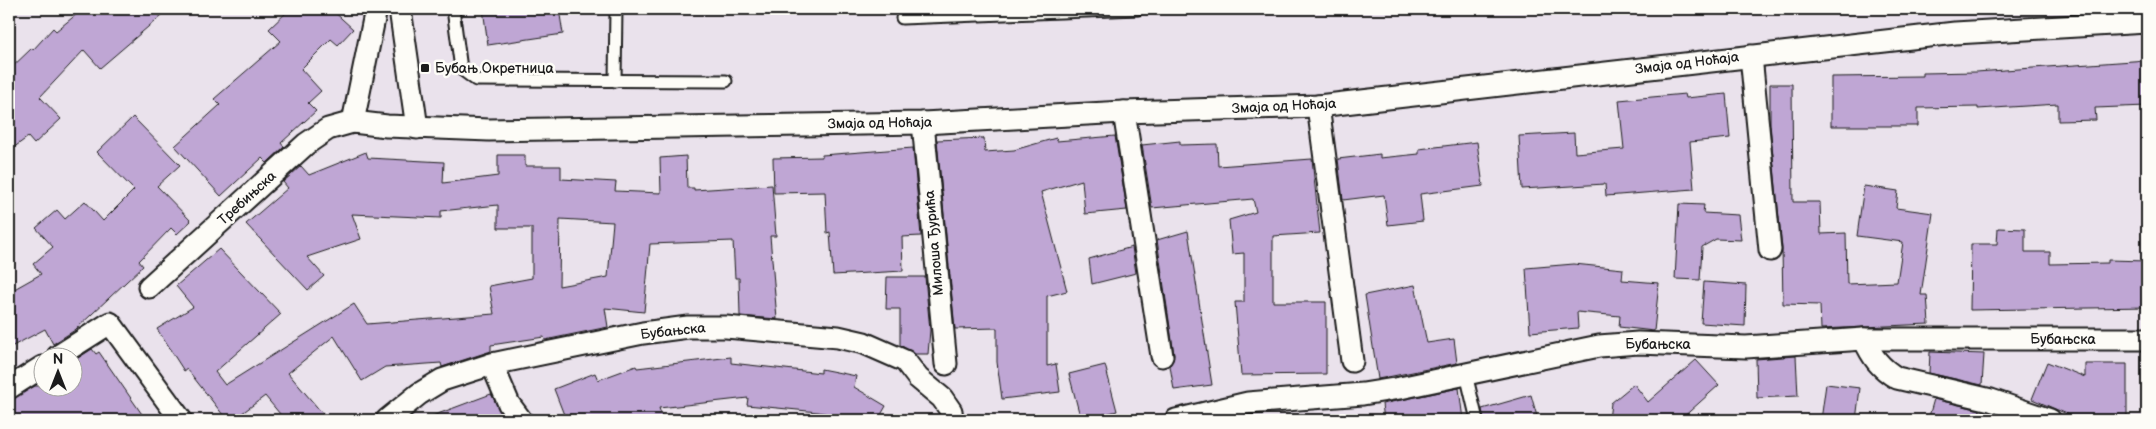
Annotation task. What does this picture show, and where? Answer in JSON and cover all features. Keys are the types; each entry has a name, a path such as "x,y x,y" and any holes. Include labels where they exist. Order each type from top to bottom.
{"street":[{"path":"353,122 376,9"},
{"path":"400,9 417,128"},
{"name":"Змаја од Ноћаја","path":"353,122 417,128 489,130 922,122 1124,112 1318,106 1955,33 2147,22"},
{"path":"1750,56 1770,250"},
{"path":"1318,106 1352,361"},
{"path":"1124,112 1162,356"},
{"name":"Требињска","path":"149,287 306,144 328,129 353,122"},
{"name":"Милоша Ђурића","path":"922,122 946,364"},
{"path":"74,346 110,323 181,420"},
{"name":"Бубањска","path":"387,420 419,394 442,380 492,364 643,333 688,327 763,328 838,336 864,342 905,361 918,378 942,398 951,415"},
{"path":"1864,339 1873,358 1883,370 1897,378 1991,400 2050,420"},
{"name":"Бубањска","path":"1176,420 1248,403 1363,394 1599,346 1638,342 1746,347 1864,339 2147,339"},
{"path":"492,364 509,404 521,420"},
{"path":"9,388 32,373"}],"lane":[{"path":"454,9 462,69 476,80 726,82"},
{"path":"615,81 616,9"},
{"path":"902,18 1138,9"},
{"path":"1466,374 1477,420"}],"building":[{"path":"83,9 169,9 100,68 84,50 40,97 61,119 34,144 28,137 9,151 9,70 32,48 33,50 53,28 56,31"},
{"path":"290,9 331,9 353,29 338,45 331,39 301,69 321,91 308,103 316,111 281,143 284,147 267,163 262,158 221,196 175,146 220,105 214,99 281,41 269,29"},
{"path":"483,9 559,9 563,34 488,45"},
{"path":"2147,60 2147,106 2095,108 2096,120 2058,121 2058,104 1978,109 1978,107 1918,108 1918,126 1831,126 1831,77 1923,76 1923,73 1976,72"},
{"path":"1770,84 1792,84 1793,202 1820,202 1821,234 1846,233 1847,284 1897,282 1903,242 1857,236 1864,186 1898,191 1896,208 1933,213 1921,295 1927,295 1929,324 1821,329 1820,305 1783,304 1782,249 1770,124"},
{"path":"1685,94 1686,98 1726,94 1730,138 1690,142 1694,189 1606,196 1605,184 1522,189 1519,136 1574,133 1575,153 1624,149 1619,100"},
{"path":"133,117 180,165 157,186 191,221 177,234 171,228 139,261 143,266 75,330 53,344 45,329 9,348 9,292 41,274 33,264 53,247 36,228 57,210 65,219 85,201 103,221 134,190 97,152"},
{"path":"1115,136 1127,210 1085,214 1082,180 1041,192 1067,291 1047,296 1047,366 1056,364 1060,392 1002,399 997,362 997,328 955,329 937,140 984,138 985,152 1014,150 1056,138 1057,141"},
{"path":"1180,141 1180,145 1217,144 1218,166 1312,159 1320,233 1273,236 1273,302 1326,302 1326,374 1241,375 1235,302 1244,302 1244,253 1232,254 1229,220 1256,212 1253,199 1152,208 1142,145"},
{"path":"1477,142 1483,186 1420,194 1423,221 1388,225 1384,195 1343,200 1338,159 1380,154 1380,158 1419,154 1419,149"},
{"path":"913,148 921,236 902,237 903,271 833,275 830,232 827,233 825,192 774,193 773,158 822,157 822,155"},
{"path":"366,152 368,158 444,162 443,183 498,176 498,155 525,155 525,166 561,166 561,179 616,182 615,191 661,193 660,158 686,156 687,188 694,188 694,190 772,185 776,236 770,236 777,319 740,316 739,278 735,278 733,241 650,244 644,312 605,308 608,327 545,340 544,337 491,345 491,351 442,367 441,363 385,367 362,381 334,336 288,373 328,420 285,420 265,396 233,420 227,420 187,369 184,371 157,329 193,307 176,286 219,249 281,314 215,372 225,385 354,304 367,324 494,314 489,286 532,278 532,228 498,228 498,205 441,211 441,218 352,214 361,239 307,257 324,276 308,290 246,224 288,188 283,182 301,166 309,175","holes":["560,219 613,222 608,277 559,286"]},
{"path":"1679,204 1704,205 1703,213 1738,215 1741,240 1716,239 1702,247 1700,280 1675,279"},
{"path":"1998,228 2025,229 2025,252 2050,252 2050,264 2108,263 2108,260 2147,261 2147,307 1970,310 1971,244 1997,244"},
{"path":"1188,231 1212,385 1174,390 1170,366 1174,354 1157,240"},
{"path":"1132,247 1136,273 1092,284 1089,259"},
{"path":"1574,264 1623,269 1622,280 1659,283 1654,331 1619,327 1620,316 1577,312 1578,328 1530,332 1526,268"},
{"path":"887,277 925,277 930,330 928,354 915,354 900,345 900,309 886,309"},
{"path":"1704,282 1746,285 1745,326 1701,323"},
{"path":"1415,285 1427,343 1454,339 1457,363 1378,379 1365,295"},
{"path":"92,349 96,354 99,352 146,420 9,420 9,400 32,388 32,396 82,396 82,356"},
{"path":"1930,352 1984,354 1982,385 1929,373"},
{"path":"1796,356 1798,396 1757,398 1756,359"},
{"path":"731,357 731,363 821,373 821,369 856,376 854,387 886,406 878,420 863,420 818,412 747,405 748,398 659,408 663,420 566,420 554,389 595,373 598,380 636,366 637,368"},
{"path":"1696,360 1719,385 1680,420 1609,420 1611,403 1634,384 1648,402"},
{"path":"2047,362 2085,377 2085,364 2127,364 2127,417 2074,417 2032,399"},
{"path":"1105,365 1117,411 1081,420 1069,374"},
{"path":"1826,384 1860,388 1856,420 1821,420"},
{"path":"1459,388 1463,420 1384,420 1382,404"},
{"path":"491,394 506,420 427,420 427,418"},
{"path":"1531,395 1538,420 1484,420 1482,409"},
{"path":"1934,399 1980,410 1980,420 1928,420"}],"place":[{"name":"Бубањ Окретница","path":"425,68"}]}
